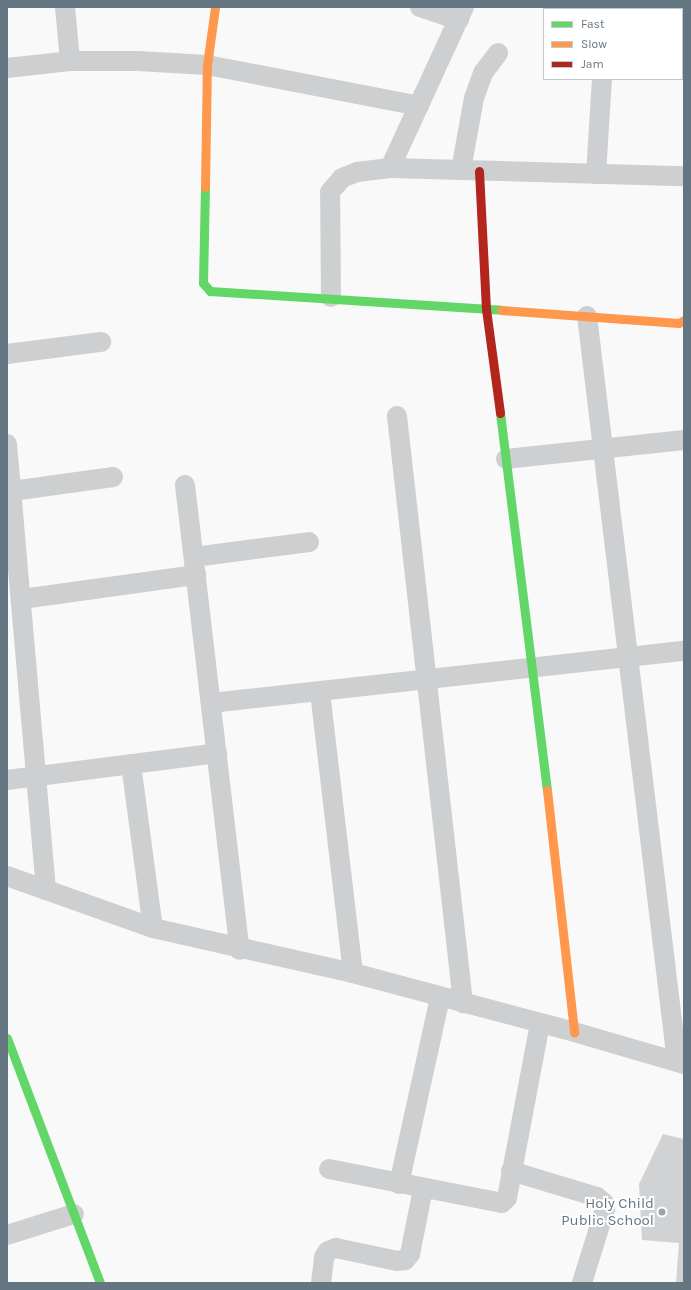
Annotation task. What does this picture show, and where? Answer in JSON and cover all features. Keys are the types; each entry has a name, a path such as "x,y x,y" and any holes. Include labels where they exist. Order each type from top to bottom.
{"street":[{"path":"65,7 70,62"},
{"path":"215,7 207,65 203,282 206,288 210,291 331,296 587,316 679,322 684,320"},
{"path":"390,168 462,14 420,7"},
{"path":"498,53 484,73 474,98 470,170 486,309 534,668 574,1032"},
{"path":"7,68 70,62 138,61 207,65 419,106"},
{"path":"596,174 602,80"},
{"path":"331,296 330,192 342,178 357,172 390,168 684,176"},
{"path":"7,876 153,928 240,950 353,973 574,1032 681,1063 627,658 587,316"},
{"path":"7,354 101,342"},
{"path":"397,416 462,1003"},
{"path":"506,459 602,450 684,440"},
{"path":"7,444 22,599 46,890"},
{"path":"12,492 113,477"},
{"path":"185,485 240,950"},
{"path":"22,599 195,566 309,542"},
{"path":"211,703 684,652"},
{"path":"320,692 353,973"},
{"path":"7,780 217,754"},
{"path":"131,764 153,928"},
{"path":"399,1184 440,997"},
{"path":"329,1169 502,1204 506,1198 512,1171 540,1023"},
{"path":"7,1038 100,1283"},
{"path":"512,1171 597,1197 604,1203 605,1209 582,1283"},
{"path":"321,1283 324,1257 328,1251 336,1248 397,1261 405,1260 410,1254 423,1188"},
{"path":"7,1235 74,1214"}],"building":[{"name":"Holy Child Public School","path":"663,1134 684,1139 684,1283 676,1283 679,1243 642,1240 639,1184"}],"traffic: fast":[{"path":"205,187 203,283 210,291 501,310"},
{"path":"500,413 547,790"},
{"path":"7,1038 100,1283"}],"traffic: slow":[{"path":"205,187 207,65 215,7"},
{"path":"501,310 679,323 684,320"},
{"path":"547,790 574,1032"}],"traffic: jam":[{"path":"479,171 486,309 500,413"}],"place":[{"name":"Holy Child Public School","path":"662,1212"}]}
